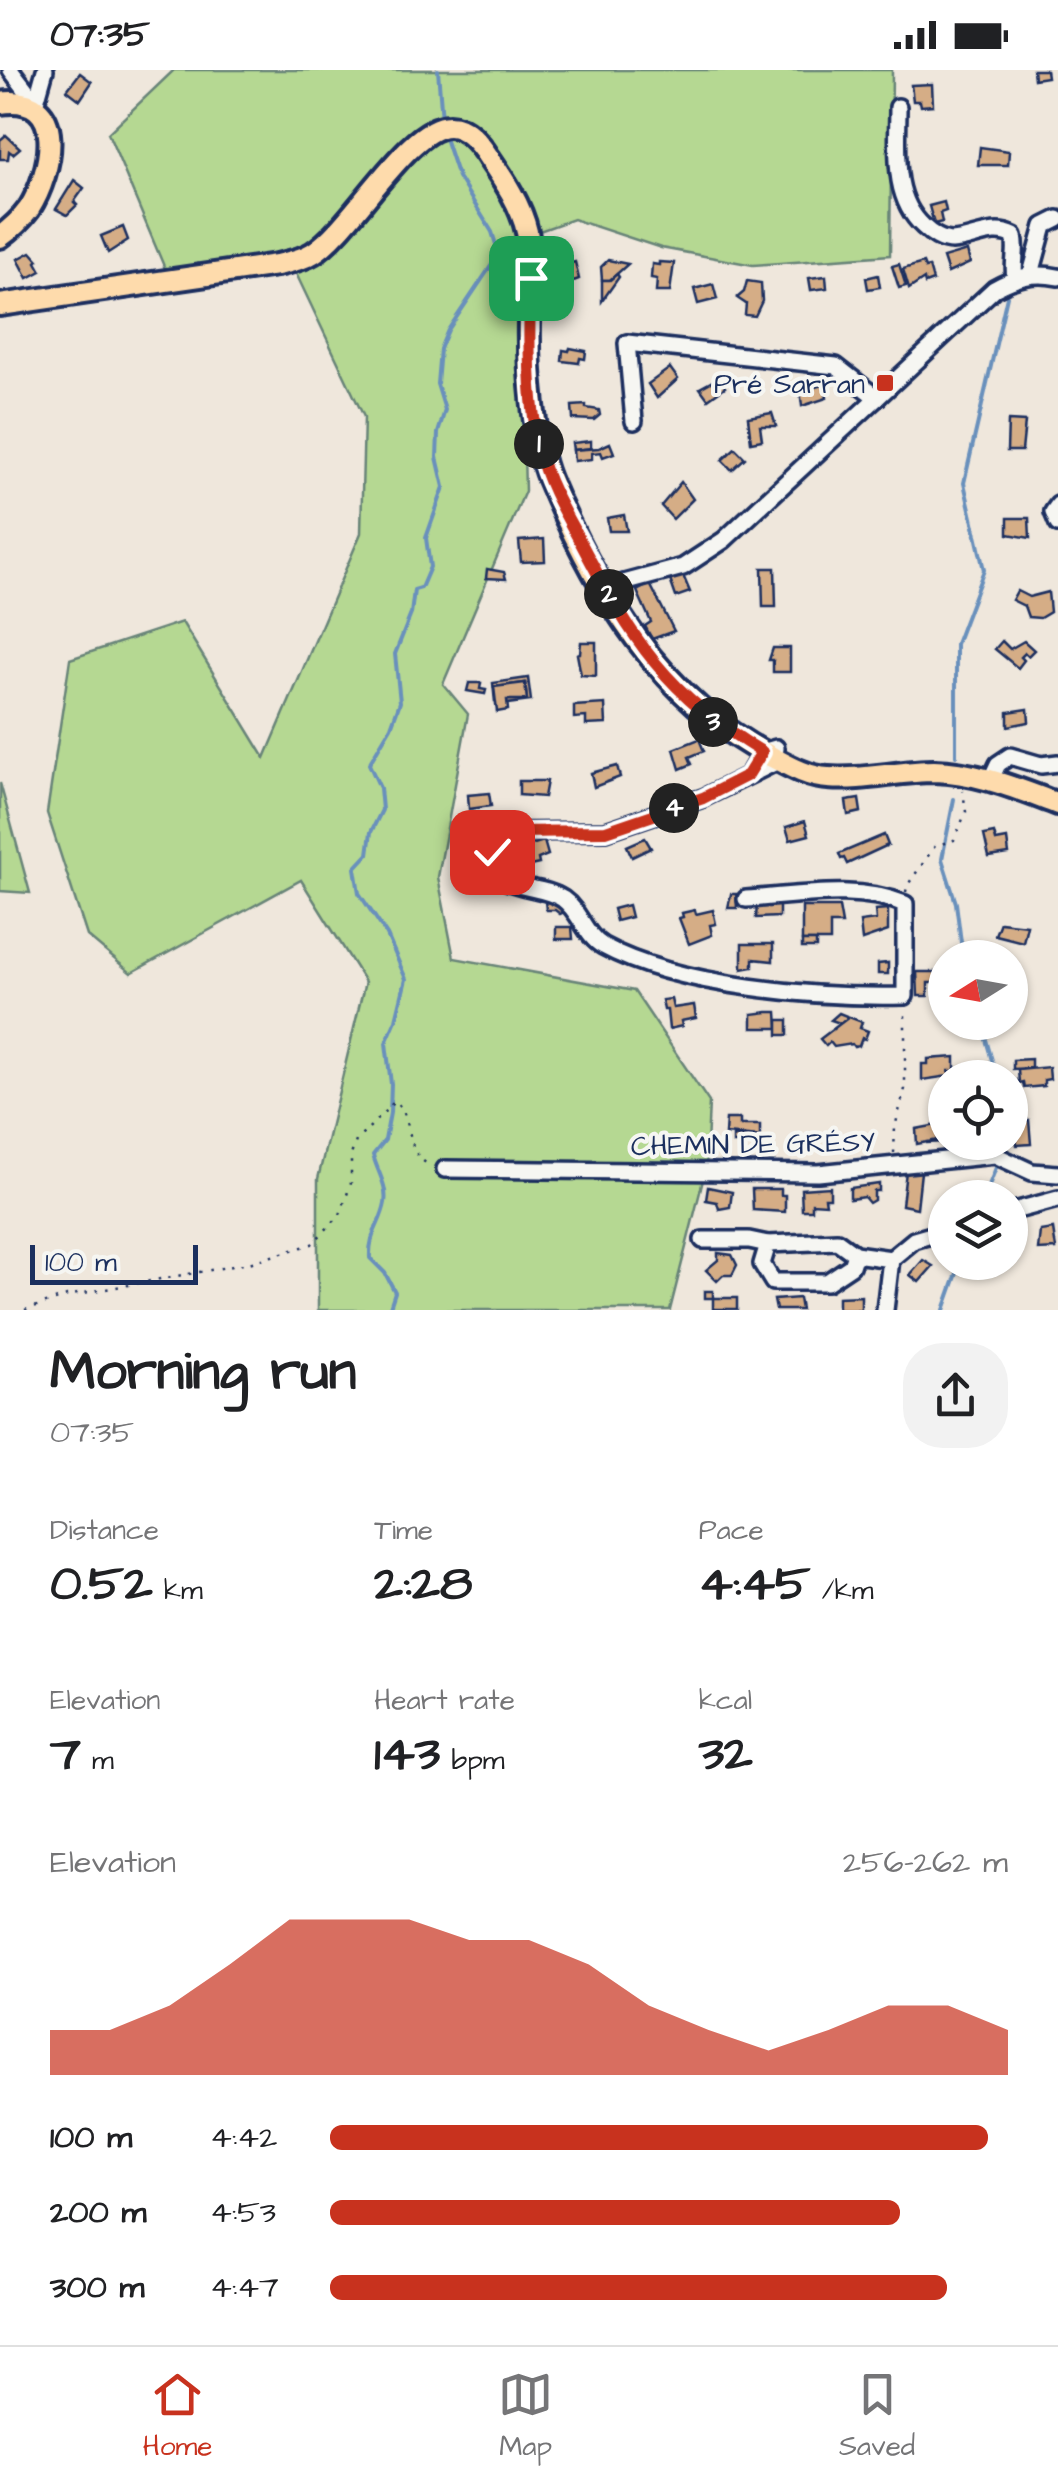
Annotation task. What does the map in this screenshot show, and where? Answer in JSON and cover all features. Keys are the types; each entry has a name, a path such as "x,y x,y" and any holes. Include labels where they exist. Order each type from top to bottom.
{"main road":[{"path":"0,103 14,101 30,107 40,113 49,131 48,162 29,208 0,237"},
{"path":"0,306 310,256 337,233 396,162 430,132 447,126 458,128 474,138 484,151 527,229 529,346 541,456 605,588 653,664 716,724 771,753 856,776 933,771 992,780 1058,804"}],"street":[{"path":"11,70 26,92 30,107"},
{"path":"30,107 45,70"},
{"path":"898,107 899,178 914,218 930,233 949,241 1004,230 1014,236 1017,247 1013,268 1023,276"},
{"path":"1023,276 1044,226 1058,219"},
{"path":"605,588 684,567 724,540 994,289 1023,276 1058,278"},
{"path":"634,421 627,343 836,366 877,398"},
{"path":"1058,505 1053,512 1058,524"},
{"path":"746,900 834,893 883,895 905,904 904,996 850,996 740,986 636,962 598,943 565,900 504,880 492,866 492,852 499,840 511,832 606,831 703,798 748,775 771,753"},
{"path":"992,780 998,764 1010,756 1041,765 1058,763"},
{"name":"CHEMIN DE GRÉSY","path":"445,1168 818,1173 995,1155 1032,1172 1058,1174"},
{"path":"1028,1207 1058,1198"},
{"path":"885,1310 891,1260 914,1240 928,1236"},
{"path":"703,1240 768,1244 837,1241 855,1254 891,1260"},
{"path":"768,1244 762,1264 773,1282 826,1282 851,1266 855,1254"}],"path":[{"path":"905,904 907,886 936,846 954,840 966,812 966,799 959,787"},
{"path":"894,1165 895,1127 905,1089 904,996"},
{"path":"25,1310 66,1296 233,1266 312,1244 340,1215 350,1183 356,1141 395,1101 405,1112 413,1152 426,1164 445,1168"}],"green space":[{"path":"174,70 892,70 890,255 753,265 661,248 573,219 531,234 520,294 525,491 443,684 468,714 438,877 454,958 634,991 709,1102 706,1168 670,1310 318,1310 318,1179 365,982 301,880 131,973 87,936 47,813 70,659 182,622 265,758 361,533 364,417 293,267 171,283 108,133"},
{"path":"0,783 30,893 0,891"}],"building":[{"path":"1033,70 1046,70 1047,77 1034,79"},
{"path":"80,73 92,82 80,100 67,90"},
{"path":"932,84 933,105 921,106 920,101 913,101 911,85"},
{"path":"6,135 20,148 13,154 9,151 8,159 0,159 0,140"},
{"path":"980,147 1009,151 1008,165 978,165"},
{"path":"74,180 84,188 74,202 77,205 67,215 56,209"},
{"path":"944,202 942,222 934,224 929,206"},
{"path":"123,227 128,240 108,253 101,236"},
{"path":"967,251 970,263 948,273 943,258"},
{"path":"31,252 41,271 28,278 18,259"},
{"path":"608,260 628,264 610,280 602,280 601,267"},
{"path":"575,262 579,279 563,285 559,266"},
{"path":"674,263 670,292 656,292 652,264"},
{"path":"923,263 925,268 929,267 933,281 925,284 924,279 909,289 903,269"},
{"path":"899,264 906,286 899,288 892,266"},
{"path":"617,274 619,277 602,301 602,280"},
{"path":"878,275 880,287 868,289 866,278"},
{"path":"826,276 827,288 811,290 809,278"},
{"path":"747,281 761,283 762,301 755,316 745,315 746,304 737,298"},
{"path":"713,284 717,299 698,304 694,289"},
{"path":"563,350 586,351 585,359 580,358 579,363 562,361"},
{"path":"670,368 678,379 657,398 648,384"},
{"path":"718,378 725,387 708,399 700,388"},
{"path":"825,385 827,398 802,406 800,390"},
{"path":"586,405 599,410 600,415 594,420 573,419 572,406"},
{"path":"772,413 776,426 760,426 762,440 751,442 748,417"},
{"path":"1008,421 1025,422 1022,451 1007,451"},
{"path":"591,441 591,448 573,450 572,443"},
{"path":"610,443 614,453 603,457 601,452 592,453 592,459 574,461 573,450"},
{"path":"735,448 745,458 732,470 722,460"},
{"path":"681,482 693,499 673,519 661,506"},
{"path":"624,515 627,531 609,531 607,518"},
{"path":"1008,518 1029,518 1030,538 1008,534"},
{"path":"544,539 545,561 521,562 519,541"},
{"path":"762,568 775,568 776,607 763,607"},
{"path":"487,569 504,572 506,579 486,578"},
{"path":"682,573 690,592 676,597 669,577"},
{"path":"650,584 674,631 652,639 645,626 651,622 637,591"},
{"path":"1017,591 1029,597 1048,592 1050,612 1040,618 1028,617 1024,606 1012,600"},
{"path":"1002,641 1010,649 1024,641 1034,650 1021,657 1024,660 1018,668 995,649"},
{"path":"581,642 596,642 596,676 581,675 577,654"},
{"path":"773,648 790,648 790,672 773,672 773,660 769,660"},
{"path":"528,678 531,701 507,704 507,700 527,700 525,683 494,687 495,702 493,683"},
{"path":"469,683 481,683 485,694 467,691"},
{"path":"525,683 527,700 507,700 508,710 497,712 494,687"},
{"path":"605,704 606,724 586,725 586,717 574,718 574,706"},
{"path":"1028,709 1029,722 1008,726 1008,712"},
{"path":"699,739 704,751 689,757 692,764 680,769 674,749"},
{"path":"617,766 620,777 594,787 591,773"},
{"path":"519,781 547,781 544,797 519,795"},
{"path":"489,793 491,806 469,809 468,795"},
{"path":"859,799 861,812 848,815 846,801"},
{"path":"805,821 809,835 790,840 786,827"},
{"path":"994,833 996,841 1007,839 1009,854 989,857 984,835"},
{"path":"884,835 888,845 847,864 841,859 839,854"},
{"path":"645,838 651,848 632,857 627,846"},
{"path":"544,841 548,855 530,866 524,847"},
{"path":"457,867 476,868 476,880 457,879"},
{"path":"731,894 736,894 737,908 728,908"},
{"path":"545,901 555,901 568,910 560,914 546,910"},
{"path":"628,905 631,917 616,921 613,909"},
{"path":"757,905 779,905 779,917 756,918"},
{"path":"802,907 839,907 842,924 830,924 830,941 802,941"},
{"path":"888,909 888,931 862,940 860,922 876,920 875,910"},
{"path":"695,910 696,914 713,910 716,924 710,925 712,935 689,944 679,918 682,913"},
{"path":"1000,922 1027,925 1023,940 995,935"},
{"path":"556,927 572,927 573,939 556,939"},
{"path":"802,941 816,941 816,948 802,948"},
{"path":"742,944 773,944 773,961 753,959 753,967 742,969"},
{"path":"888,963 888,974 878,974 878,964"},
{"path":"917,972 928,972 928,996 918,996"},
{"path":"671,999 673,1008 694,1005 696,1018 669,1029 662,1000"},
{"path":"777,1012 778,1028 752,1028 752,1014"},
{"path":"839,1013 849,1017 843,1024 831,1020"},
{"path":"849,1017 862,1022 860,1028 868,1031 865,1039 854,1047 834,1047 830,1042 826,1046 820,1039"},
{"path":"778,1020 788,1020 788,1035 778,1035"},
{"path":"922,1064 928,1064 928,1079 922,1080"},
{"path":"1049,1067 1050,1079 1044,1080 1044,1086 1028,1088 1028,1069"},
{"path":"726,1119 740,1119 740,1125 760,1125 760,1137 725,1134"},
{"path":"928,1127 928,1142 917,1144 916,1129"},
{"path":"733,1137 760,1137 760,1143 733,1143"},
{"path":"906,1171 921,1172 917,1208 902,1205"},
{"path":"879,1184 879,1191 874,1191 874,1200 869,1203 864,1197 850,1199 850,1188"},
{"path":"708,1187 732,1192 730,1207 719,1209 717,1202 706,1200"},
{"path":"830,1187 826,1204 812,1203 812,1210 802,1210 801,1189"},
{"path":"752,1189 781,1189 785,1212 753,1210"},
{"path":"1053,1229 1056,1249 1038,1250 1040,1231"},
{"path":"718,1253 732,1255 737,1265 732,1275 723,1275 717,1281 706,1270 718,1260"},
{"path":"923,1260 928,1263 928,1272 919,1282 910,1275"},
{"path":"861,1296 861,1310 838,1310 838,1297"},
{"path":"713,1298 737,1298 737,1309 713,1309"},
{"path":"799,1298 801,1310 776,1310 774,1300"}],"waterway":[{"path":"438,70 442,120"},
{"path":"389,1310 395,1292 385,1273 370,1258 371,1242 386,1197 373,1155 385,1140 391,1084 386,1043 406,979 387,935 359,893 355,868 368,854 371,832 382,810 380,788 369,764 391,727 400,702 395,654 411,614 414,590 421,588 430,567 426,538 444,487 437,457 438,433 445,410 437,384 440,349 498,251 492,232 458,177 444,135"},
{"path":"956,756 956,644 984,570 964,483 1007,296"},
{"path":"954,799 942,859 956,903 961,940"},
{"path":"986,1040 992,1060"},
{"path":"991,1180 997,1165"},
{"path":"944,1310 955,1280"}],"place":[{"name":"Pré Sarran","path":"885,383"}],"route":[{"path":"492,852 499,840 511,832 606,831 703,798 748,775 762,752 716,724 653,664 605,588 550,481 535,423 529,346 531,278"}]}
